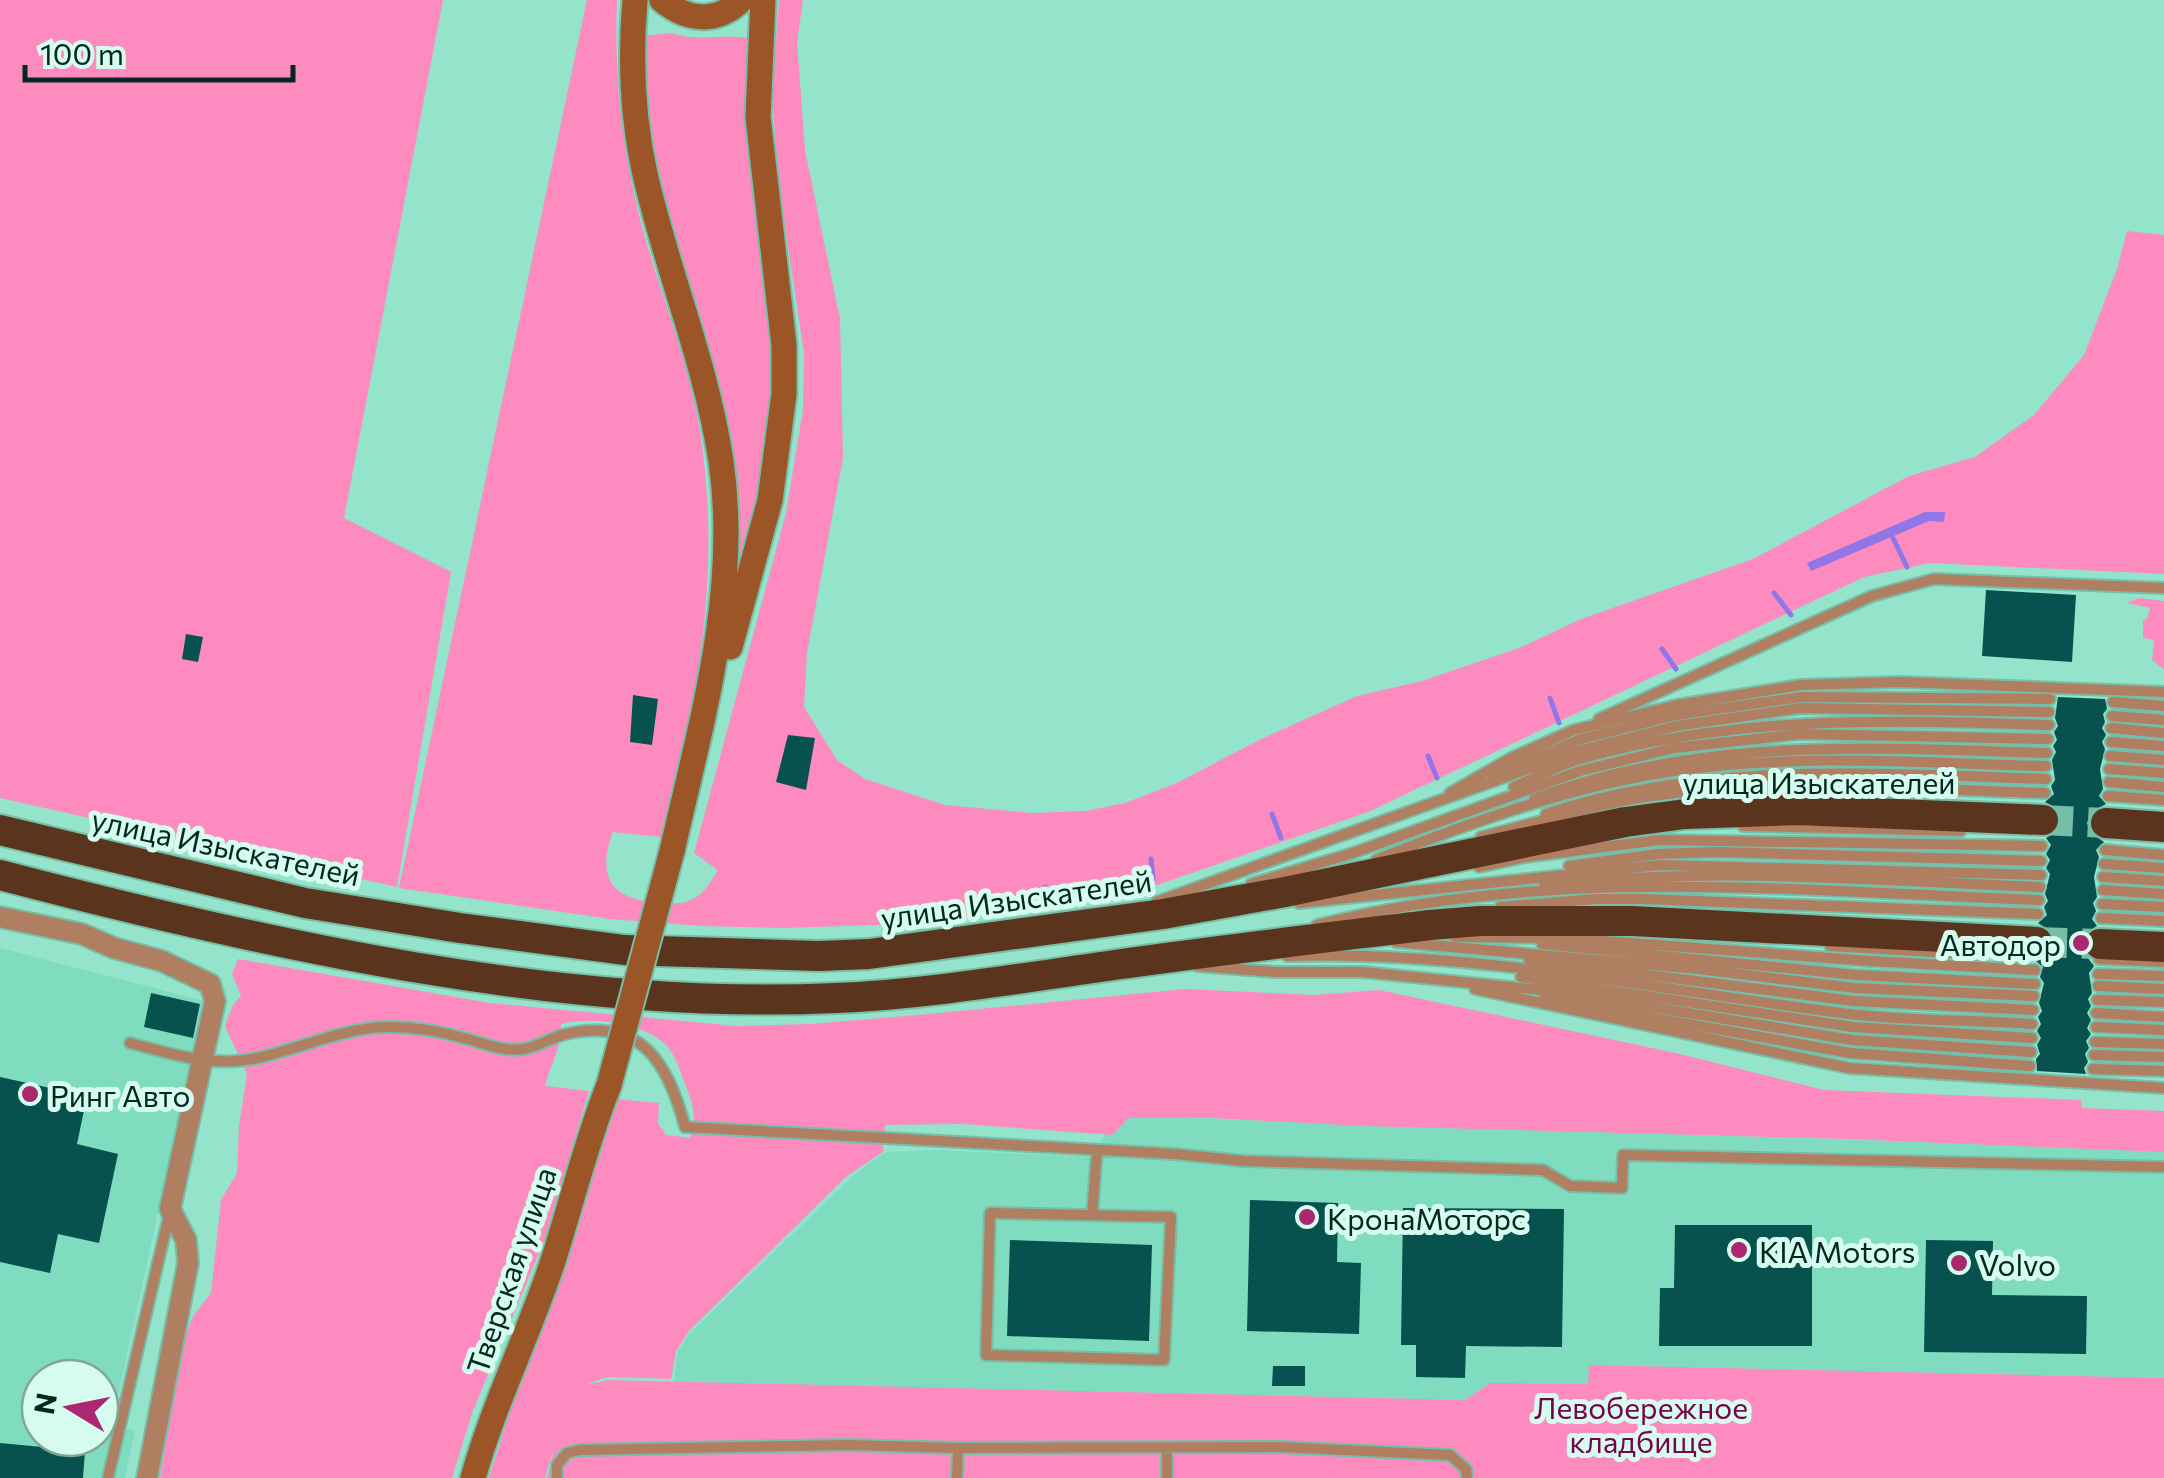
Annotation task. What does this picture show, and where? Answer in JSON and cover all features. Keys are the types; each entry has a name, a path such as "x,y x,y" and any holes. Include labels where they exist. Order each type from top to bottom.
{"highway":[{"name":"улица Изыскателей","path":"0,830 305,903 624,950 768,956 870,954 1274,900 1469,844 1717,812 1798,810 2043,823"},
{"path":"2106,823 2164,827"},
{"path":"0,875 294,944 413,965 614,993 754,999 867,996 1352,937 1484,908 1632,921 2037,942"},
{"path":"2100,952 2164,947"}],"street":[{"path":"635,0 632,84 642,156 702,369 721,462 728,534 709,696 672,851"},
{"path":"662,0 687,16 708,18 742,0"},
{"path":"672,851 770,500 781,439 785,357 758,117 763,0"},
{"name":"Тверская улица","path":"473,1478 494,1410 553,1261 591,1132 610,1085 672,851"},
{"path":"0,917 82,934 114,948 162,961 210,984 216,1001 170,1209 186,1240 188,1263 147,1478"}],"lane":[{"path":"1408,814 1511,758 1872,596 1934,578 2164,588"},
{"path":"1574,730 1677,705 1800,685 1900,682 2164,692"},
{"path":"1446,795 1580,739 1676,715 1801,697 2050,699"},
{"path":"2113,702 2164,706"},
{"path":"1114,920 1188,889 1581,750 1676,726 1801,708 2049,712"},
{"path":"1114,920 1220,894 1353,853 1581,758 1675,737 1801,722 1897,720 2048,725"},
{"path":"2164,720 2112,722 2164,733"},
{"path":"1431,822 1580,771 1674,748 1800,734 2048,739"},
{"path":"2111,742 2164,746"},
{"path":"1274,900 1581,781 1674,760 1800,748 2047,753"},
{"path":"2110,756 2164,760"},
{"path":"1452,830 1579,792 1674,771 1799,761 2046,766"},
{"path":"1469,844 1582,802 1672,784 1799,773 2046,779"},
{"path":"2164,773 2109,776 2164,787"},
{"path":"1359,867 1672,803 1800,800 1988,805"},
{"path":"2106,823 2164,800"},
{"path":"2004,832 2043,823"},
{"path":"1525,858 1660,840 2043,823"},
{"path":"2106,823 2164,855"},
{"path":"1736,826 1966,832"},
{"path":"1457,871 1618,835 1698,827"},
{"path":"1484,908 1612,859 1921,923"},
{"path":"1146,960 1268,938 1388,907 1484,908 1716,882 2041,861"},
{"path":"2104,864 2164,868"},
{"path":"1274,900 1438,874"},
{"path":"2103,877 2164,881"},
{"path":"1484,908 1716,882 2040,881"},
{"path":"1716,882 2039,900"},
{"path":"1716,882 2037,942"},
{"path":"2103,890 2164,894"},
{"path":"1274,900 1484,908 1957,953"},
{"path":"2102,904 2164,907"},
{"path":"1459,949 1855,988 2034,990 1856,975 1484,908"},
{"path":"2100,952 2164,921"},
{"path":"2100,952 2164,934"},
{"path":"1352,937 1854,1001 2033,1010"},
{"path":"2100,952 2164,962"},
{"path":"2100,952 2164,976"},
{"path":"2100,952 2164,989"},
{"path":"1146,960 1330,955 1397,959 1561,974 1854,1014 2032,1024"},
{"path":"1397,959 1853,1027 2032,1038"},
{"path":"1146,960 1275,972 1394,975 1561,992 1852,1040 2031,1052"},
{"path":"1394,975 1849,1068 2164,1088"},
{"path":"1475,989 1560,1000 1850,1054 2030,1066"},
{"path":"2097,1000 2164,1002"},
{"path":"2096,1013 2164,1017"},
{"path":"130,1043 201,1061 254,1059 385,1027 426,1028 494,1047 524,1049 564,1034 620,1034 643,1043 656,1056 674,1086 685,1127 1175,1154 1244,1162 1543,1170 1570,1186 1622,1188 1623,1155 2164,1167"},
{"path":"2096,1027 2164,1030"},
{"path":"2095,1042 2164,1044"},
{"path":"2094,1055 2164,1058"},
{"path":"2093,1069 2164,1071"},
{"path":"1092,1215 1097,1151"},
{"path":"108,1478 170,1209"},
{"path":"990,1213 1092,1215 1172,1217 1164,1360 986,1355 990,1213"},
{"path":"557,1478 558,1466 566,1453 580,1450 848,1445 1167,1449 1280,1446 1450,1455 1466,1469 1467,1478"},
{"path":"957,1478 958,1448"},
{"path":"1167,1449 1168,1478"}],"shaded area":[{"path":"1925,512 1945,512 1944,522 1929,521 1811,571 1807,563"},
{"path":"0,948 204,1001 120,1387 120,1358 20,1358 20,1458 120,1458 120,1429 135,1430 125,1478 0,1478"},
{"path":"1117,1116 2164,1150 2164,1378 1590,1365 1589,1384 1490,1383 1466,1400 674,1382 678,1351 690,1333 856,1173 886,1152 936,1150 1091,1157"}],"green space":[{"path":"0,0 443,0 344,518 451,572 397,887 0,798"},
{"path":"587,0 617,0 618,80 627,159 645,239 695,403 706,484 707,586 703,636 686,735 661,837 613,832 608,847 607,872 611,881 617,889 639,900 683,903 701,893 718,870 694,853 786,513 803,410 804,353 779,187 772,95 779,0 803,0 797,42 805,150 840,319 843,458 807,653 804,707 837,760 865,779 945,805 1032,813 1086,811 1125,803 1177,783 1259,740 1357,696 1422,681 1519,648 1581,619 1753,559 1909,476 1975,457 2034,415 2084,355 2117,269 2127,231 2164,235 2164,574 1930,563 1864,577 1368,812 1154,886 935,923 785,928 610,919 399,888"},
{"path":"671,33 748,38 747,143 773,309 778,400 737,612 733,564 642,93 643,36"},
{"path":"2139,598 2164,601 2164,669 2152,660 2154,640 2143,638 2143,620 2150,608 2127,603"},
{"name":"Левобережное кладбище","path":"238,959 490,1003 736,1026 811,1024 1185,989 1314,995 1379,990 1680,1054 1824,1090 2081,1100 2082,1108 2164,1111 2164,1152 1210,1118 1129,1118 1112,1135 962,1124 885,1125 883,1152 847,1176 689,1331 676,1351 671,1379 607,1377 584,1385 608,1380 1465,1400 1490,1383 1588,1384 1589,1365 2164,1378 2164,1478 547,1478 555,1445 545,1478 489,1478 522,1374 558,1286 614,1099 659,1103 658,1123 666,1135 690,1138 692,1131 691,1100 675,1058 665,1044 630,1026 586,1021 561,1024 558,1048 545,1086 589,1091 544,1241 472,1413 452,1478 160,1478 182,1345 193,1316 211,1293 221,1200 237,1173 247,1074 225,1026 241,996 232,974"}],"building":[{"path":"1986,590 2076,595 2072,662 1982,656"},
{"path":"186,634 203,637 198,662 182,659"},
{"path":"633,695 658,699 652,745 630,742"},
{"path":"2058,697 2105,699 2107,709 2103,714 2106,735 2100,769 2103,789 2099,796 2106,804 2091,812 2087,823 2090,832 2104,842 2096,850 2097,897 2092,919 2097,926 2085,933 2081,942 2094,966 2089,973 2092,993 2088,999 2091,1020 2087,1028 2091,1034 2086,1041 2086,1074 2037,1071 2036,1059 2040,1054 2037,1045 2041,1038 2037,1031 2044,983 2040,977 2043,967 2036,961 2046,958 2056,944 2053,933 2038,923 2047,915 2044,907 2050,874 2046,868 2050,860 2046,854 2051,845 2046,838 2058,831 2062,822 2059,810 2045,802 2054,794 2052,760 2056,752 2053,746 2057,740 2054,732 2058,726"},
{"path":"788,735 815,738 806,790 776,782"},
{"path":"151,993 200,1004 193,1038 144,1027"},
{"path":"0,1077 87,1096 77,1144 118,1154 99,1243 58,1234 50,1273 0,1262"},
{"path":"1250,1200 1338,1203 1337,1262 1361,1263 1359,1334 1247,1331"},
{"path":"1403,1208 1564,1209 1562,1347 1466,1346 1465,1378 1416,1377 1416,1345 1401,1345"},
{"path":"1675,1225 1812,1225 1812,1346 1659,1346 1660,1288 1674,1288"},
{"path":"1010,1240 1152,1245 1149,1341 1007,1336"},
{"path":"1926,1240 1993,1241 1992,1295 2087,1296 2086,1354 1924,1352"},
{"path":"1273,1366 1305,1366 1305,1386 1272,1386"},
{"path":"0,1443 20,1445 20,1458 84,1458 83,1478 0,1478"}],"waterway":[{"path":"1893,538 1907,567"},
{"path":"1774,593 1791,615"},
{"path":"1662,649 1676,669"},
{"path":"1550,698 1559,723"},
{"path":"1428,756 1437,778"},
{"path":"1272,814 1281,838"},
{"path":"1151,859 1153,879"},
{"path":"1044,902 1045,887"},
{"path":"917,910 919,930"}],"tunnel":[{"path":"2043,820 2106,823"},
{"path":"2037,942 2100,944"}],"place":[{"name":"Автодор","path":"2081,943"},
{"name":"Ринг Авто","path":"30,1094"},
{"name":"КронаМоторс","path":"1307,1217"},
{"name":"KIA Motors","path":"1739,1250"},
{"name":"Volvo","path":"1959,1263"}]}
